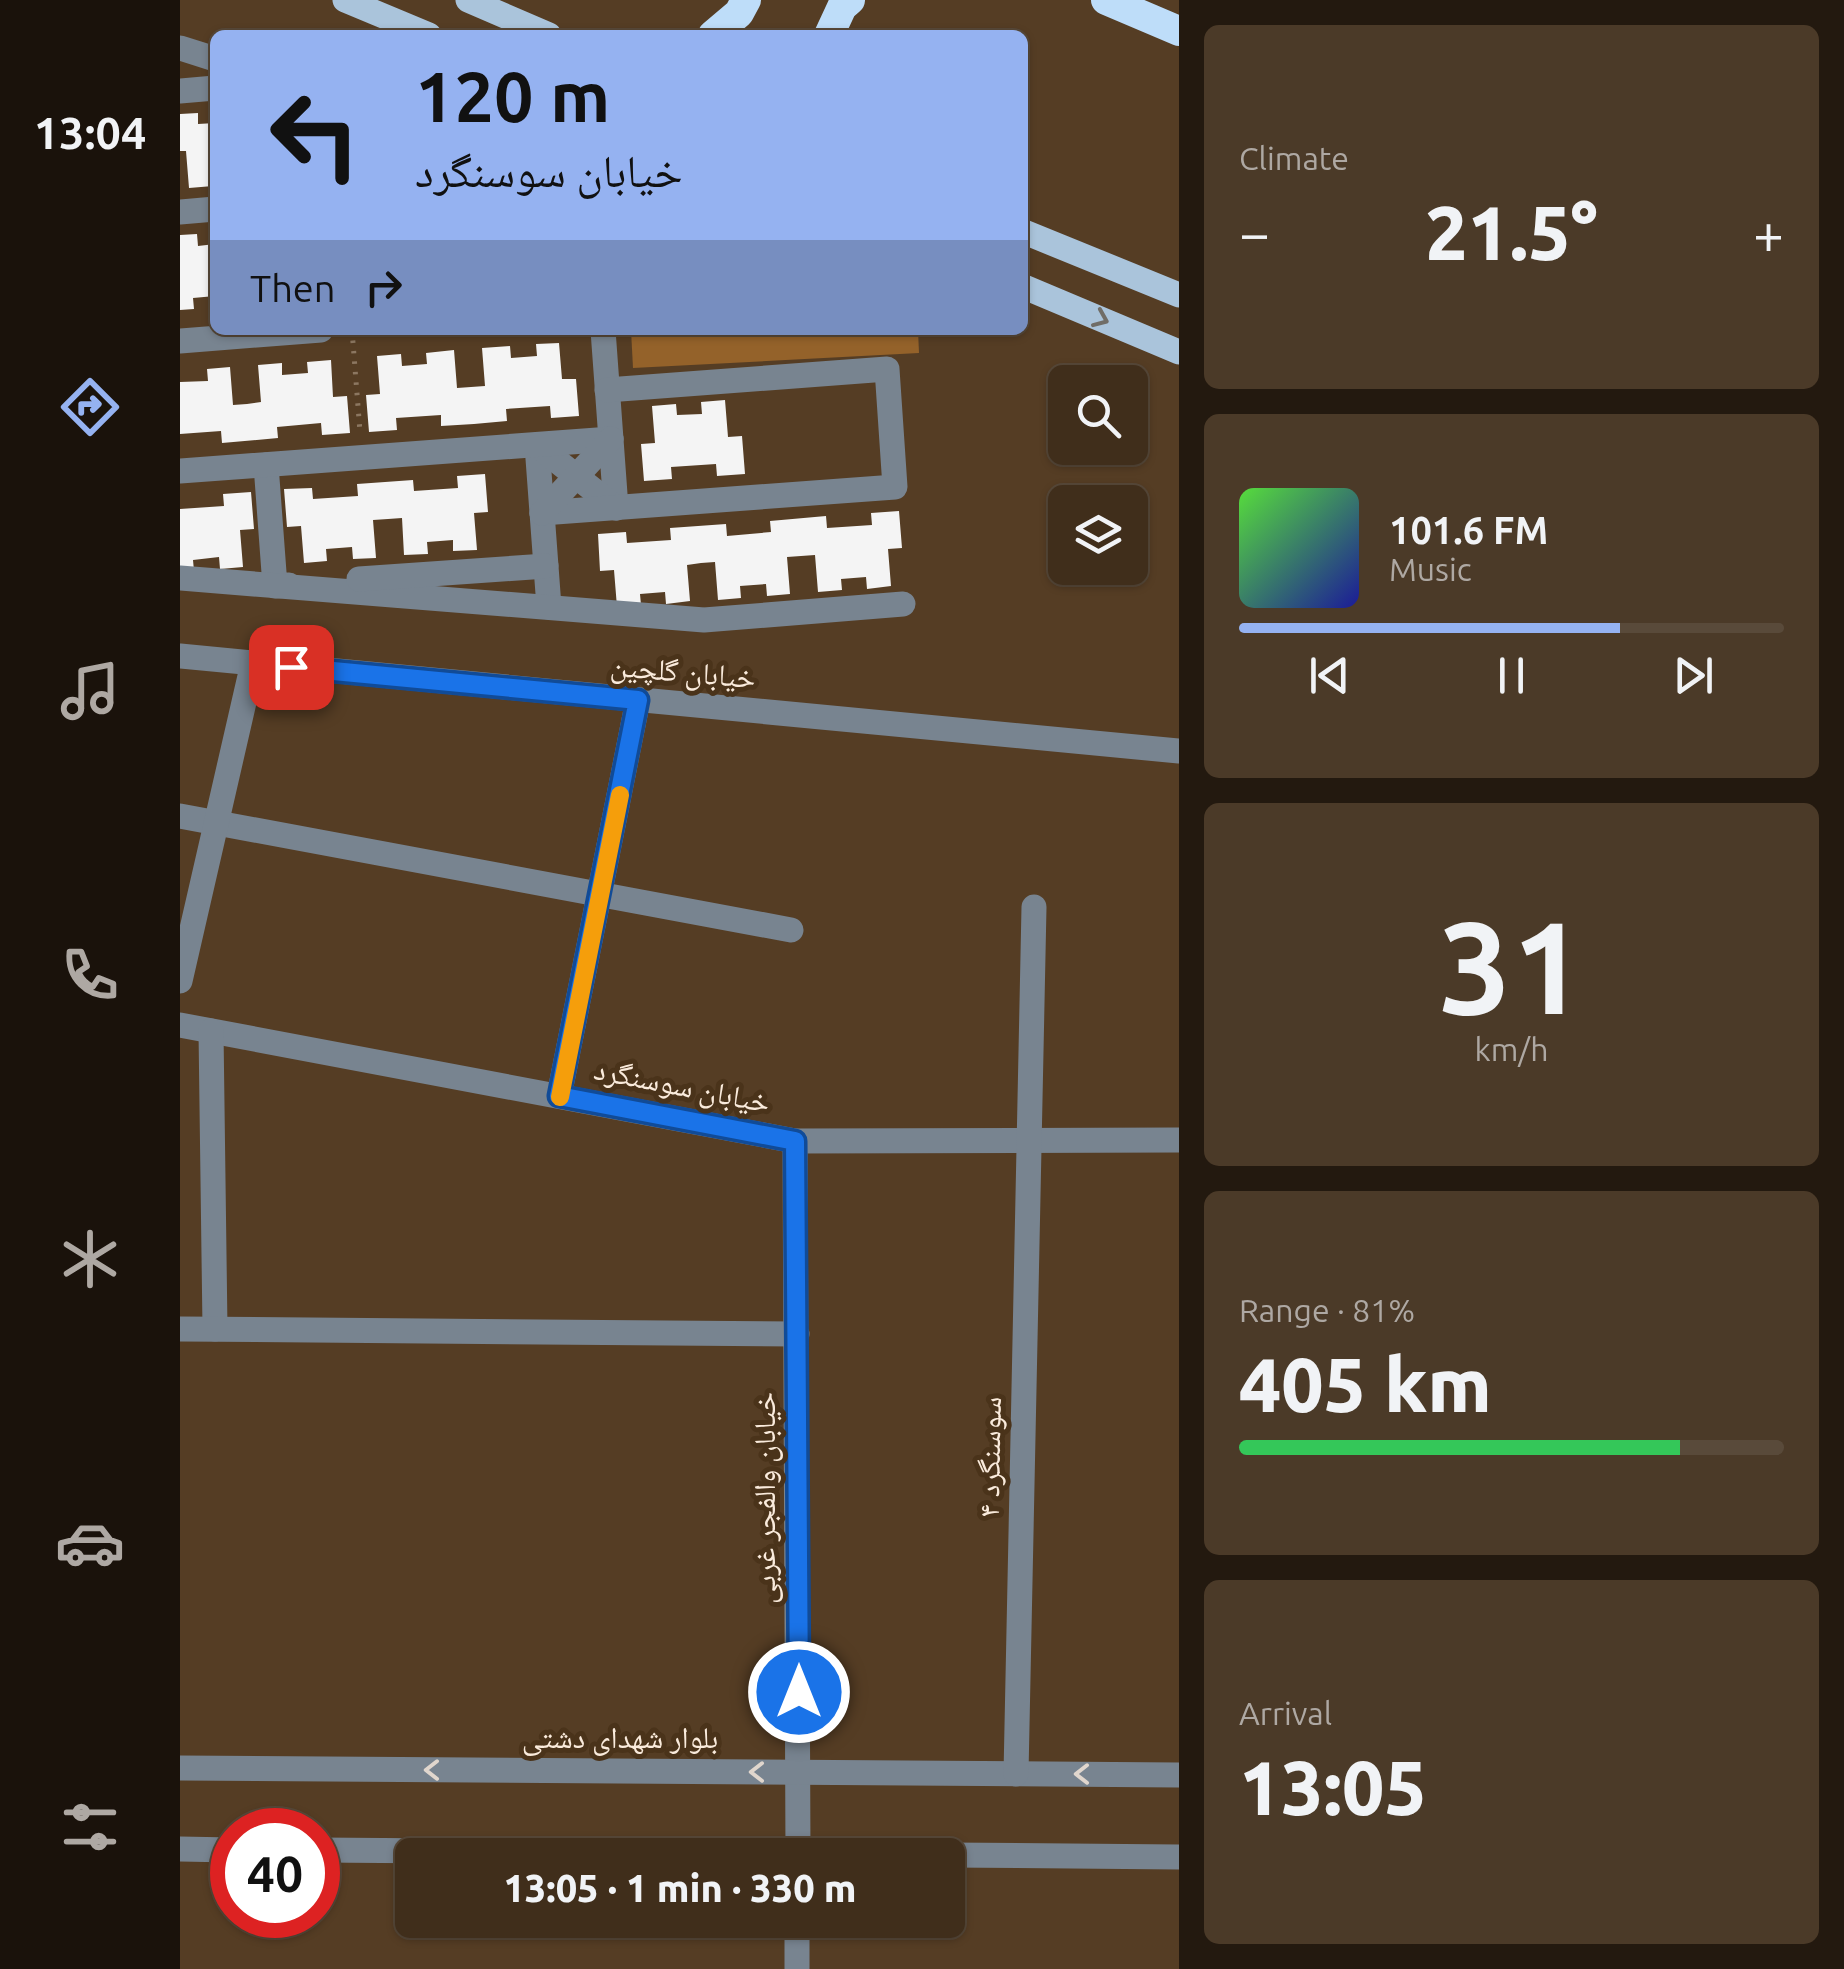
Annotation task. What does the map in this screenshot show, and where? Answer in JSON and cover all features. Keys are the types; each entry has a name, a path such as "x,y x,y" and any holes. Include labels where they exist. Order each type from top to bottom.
{"highway":[{"path":"718,30 739,14 746,0"},
{"path":"832,30 842,7 850,0"},
{"path":"1106,0 1179,31"}],"main road":[{"path":"345,0 416,30"},
{"path":"468,0 537,30"},
{"path":"1028,233 1179,295"},
{"path":"1028,289 1179,352"}],"street":[{"path":"180,48 210,57"},
{"path":"180,91 210,88"},
{"path":"180,212 210,209"},
{"path":"180,341 257,335"},
{"path":"602,335 616,508"},
{"path":"542,514 895,487 887,370 607,390"},
{"path":"180,471 611,439"},
{"path":"542,514 611,439"},
{"path":"537,445 616,508"},
{"path":"537,445 550,607"},
{"path":"266,465 276,586"},
{"path":"276,586 546,566"},
{"path":"180,578 704,620 903,604"},
{"name":"خیابان گلچین","path":"180,656 1179,752"},
{"path":"180,981 252,663"},
{"path":"559,1096 638,700"},
{"path":"180,816 791,930"},
{"name":"سوسنگرد ۴","path":"1016,1774 1034,906"},
{"name":"خیابان سوسنگرد","path":"180,1025 795,1141 1179,1140"},
{"path":"211,1031 215,1329"},
{"name":"خیابان والفجر غربی","path":"795,1141 798,1838"},
{"path":"180,1329 797,1334"},
{"name":"بلوار شهدای دشتی","path":"180,1768 1179,1775"},
{"path":"180,1850 210,1850"},
{"path":"340,1850 395,1851"},
{"path":"965,1855 1179,1857"},
{"path":"797,1969 798,1938"}],"path":[{"path":"352,335 362,458"}],"shaded area":[{"path":"631,335 918,335 919,353 633,368"}],"building":[{"path":"198,113 198,124 210,123 210,186 189,188 186,151 180,151 180,114"},
{"path":"197,234 198,246 210,245 210,296 193,298 194,309 180,310 180,235"},
{"path":"559,343 562,379 576,379 579,416 551,418 550,406 506,409 507,421 441,426 441,415 396,418 397,430 369,432 366,395 380,394 377,356 401,354 402,366 427,364 426,353 454,350 457,388 485,386 482,348 510,346 511,358 537,356 536,344"},
{"path":"331,360 333,397 347,396 350,433 322,435 321,423 277,427 278,438 222,443 221,431 180,434 180,382 208,381 207,369 230,367 233,405 261,402 258,365 282,363 282,375 308,373 307,362"},
{"path":"725,400 728,437 742,436 745,474 717,476 716,464 671,467 672,479 644,481 641,444 655,443 652,406 676,404 677,415 702,414 701,402"},
{"path":"485,474 488,512 474,513 477,550 453,551 453,540 427,542 428,554 404,555 402,518 373,520 376,558 353,559 352,547 326,549 327,561 304,563 301,526 287,527 284,489 312,488 313,499 358,496 357,484 413,480 414,491 458,488 457,476"},
{"path":"251,492 254,529 240,530 243,567 220,569 219,557 193,560 194,571 180,572 180,509 224,506 223,494"},
{"path":"899,511 902,548 888,549 891,586 867,589 866,577 841,579 842,590 818,592 815,555 787,557 790,594 767,596 766,584 740,586 741,598 718,600 715,562 701,563 687,565 690,601 666,604 665,592 640,594 641,605 617,607 614,570 600,571 598,534 626,532 627,543 671,540 670,528 726,524 727,536 771,532 770,521 826,516 827,528 872,525 871,513"}],"slow traffic":[{"path":"560,1097 620,795"}],"route":[{"path":"291,667 638,700 559,1096 795,1141 799,1692"}]}
